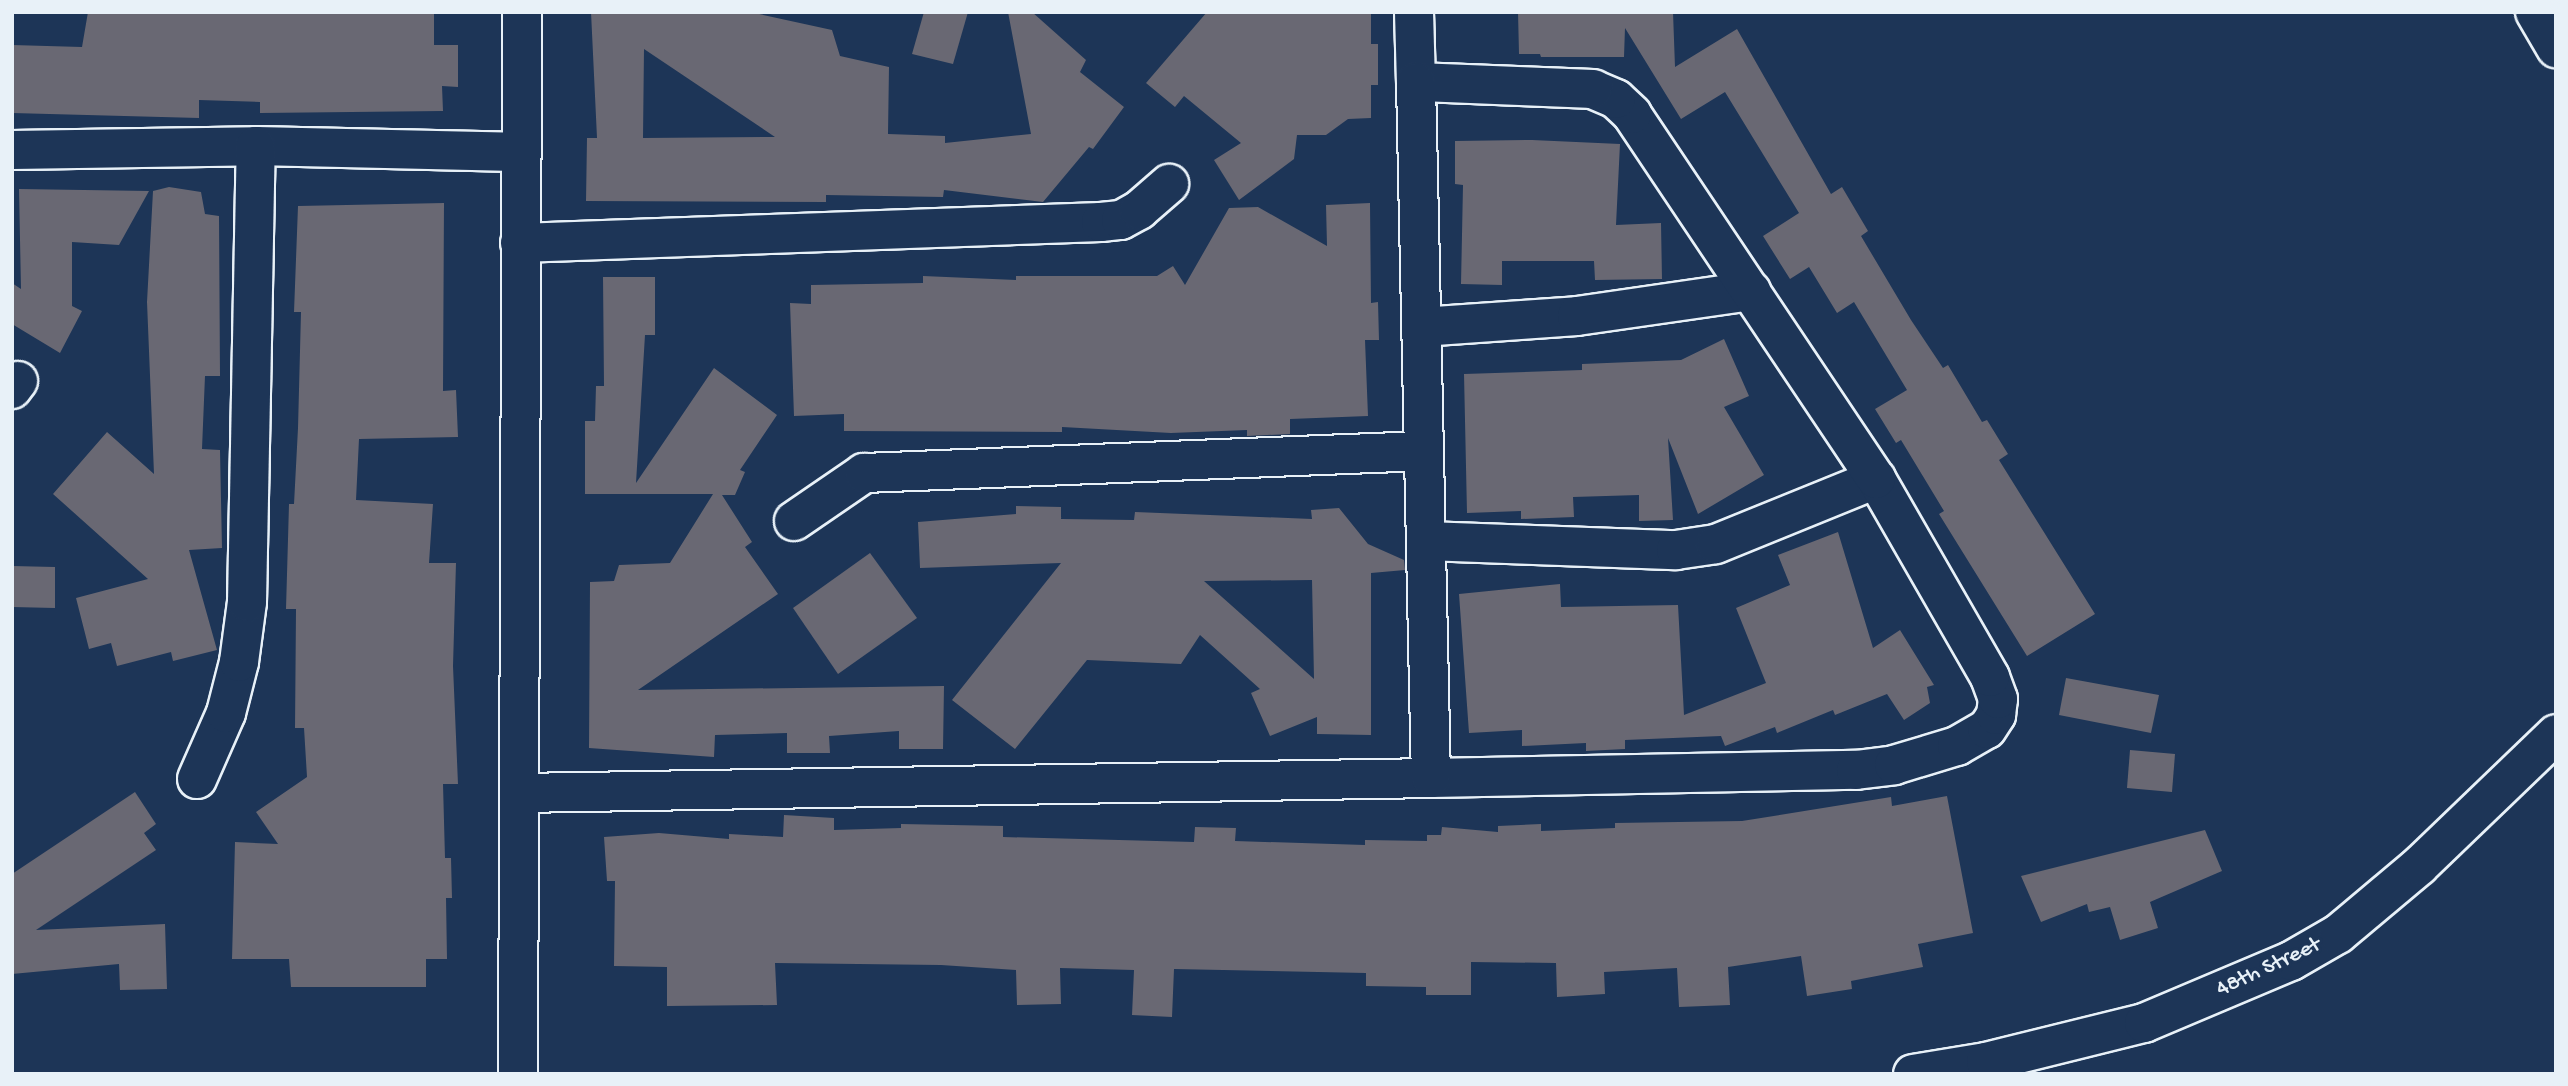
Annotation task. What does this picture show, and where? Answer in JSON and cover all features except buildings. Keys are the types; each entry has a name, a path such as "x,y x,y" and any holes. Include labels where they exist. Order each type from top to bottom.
{"street":[{"path":"518,1074 522,12"},
{"path":"1414,12 1431,778"},
{"path":"2535,12 2556,48"},
{"path":"519,793 1856,770 1894,765 1957,746 1987,729 1996,715 1998,699 1990,677 1876,479 1632,114 1616,100 1593,89 1416,82"},
{"path":"12,150 256,146 520,152"},
{"path":"197,779 226,713 247,602 256,146"},
{"path":"520,243 1101,222 1139,210 1169,184"},
{"path":"1421,327 1577,316 1751,291"},
{"path":"793,521 864,473 1424,451"},
{"path":"1426,541 1689,548 1716,544 1876,479"},
{"name":"48th Street","path":"1913,1074 1986,1062 2144,1023 2291,961 2339,934 2418,866 2556,734"}]}
